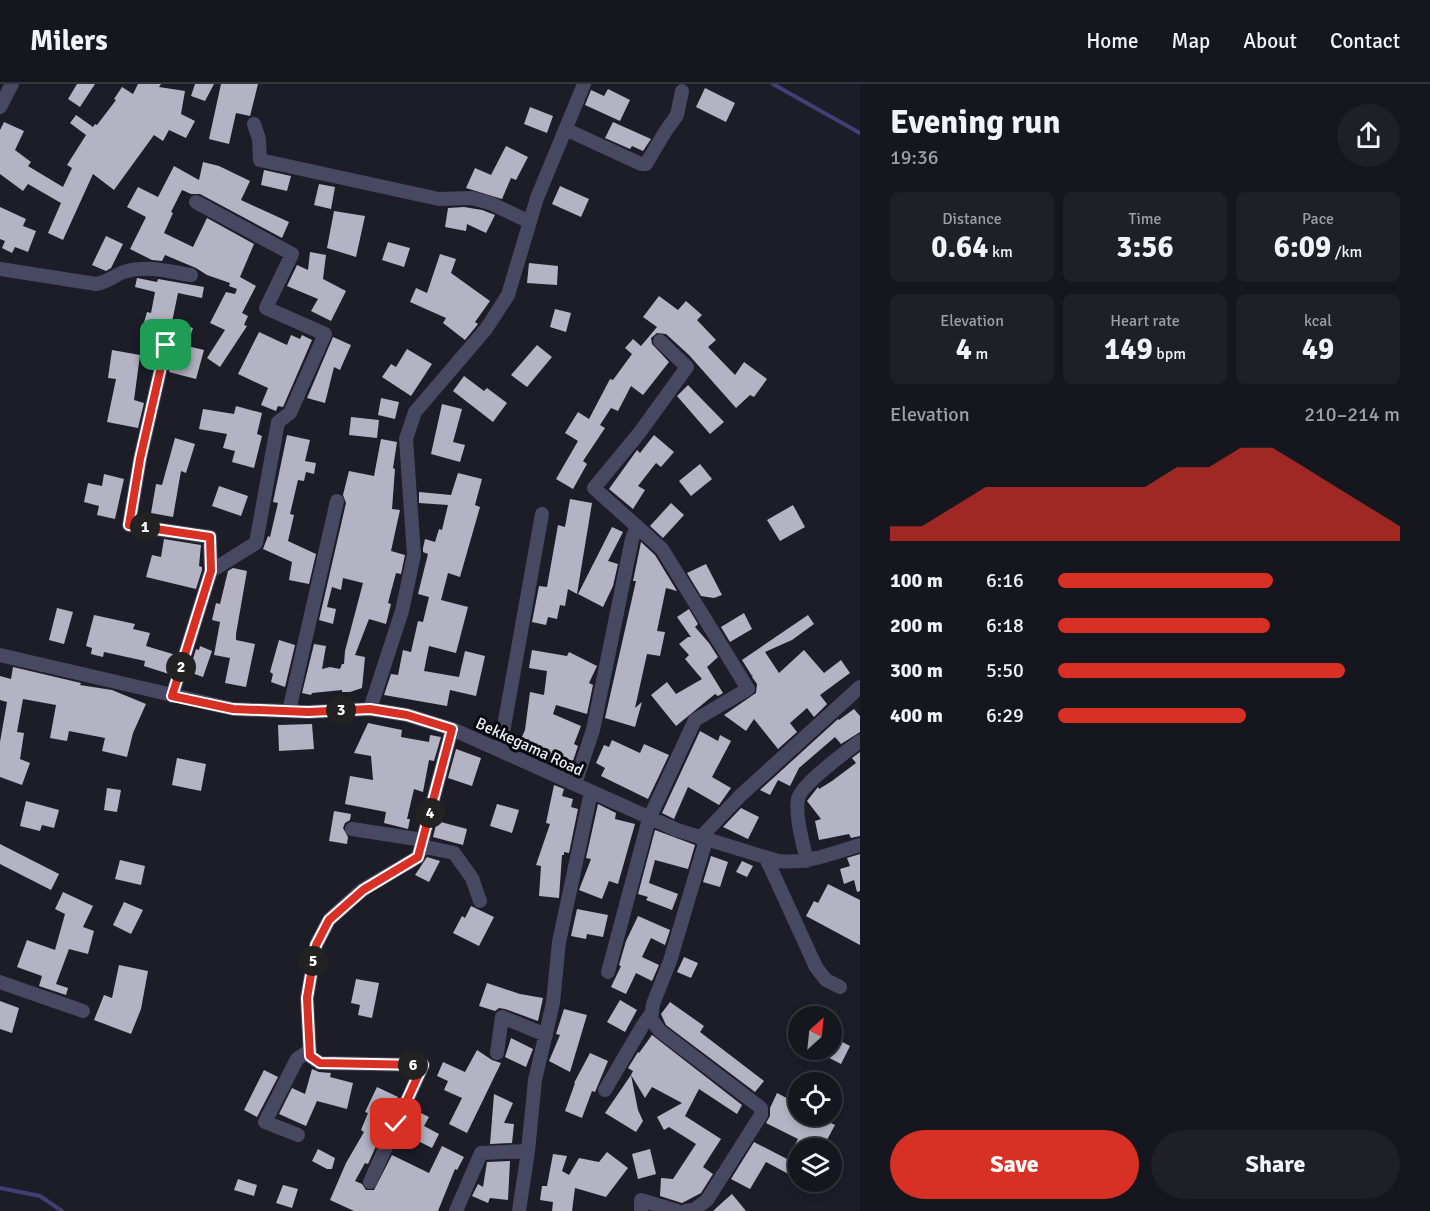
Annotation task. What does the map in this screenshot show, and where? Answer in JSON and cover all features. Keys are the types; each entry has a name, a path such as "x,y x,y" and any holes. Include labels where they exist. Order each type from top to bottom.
{"street":[{"path":"0,107 12,84"},
{"path":"370,709 402,611 414,555 406,440 415,412 486,328 508,295 537,198 584,84"},
{"path":"565,129 641,164 646,164 677,116 682,91"},
{"path":"254,124 259,139 260,160 439,199 472,198 490,203 530,222"},
{"path":"196,202 292,254 266,308 325,334 290,413 278,422 256,543 211,571"},
{"path":"1,270 96,284 106,283 127,271 160,269 190,275"},
{"path":"608,972 649,819 695,720 748,688 662,549 594,488 640,432 687,367 660,342"},
{"path":"166,345 140,459 129,525 210,537 211,571 172,696"},
{"path":"289,711 337,501"},
{"path":"500,749 542,514"},
{"path":"575,784 592,730 637,526"},
{"name":"Bekkegama Road","path":"0,655 233,709 308,712 370,709 407,715 452,729 500,749 649,819 703,839 766,858 795,863 860,846"},
{"path":"685,1211 695,1209 707,1200 760,1115 761,1107 660,1031 651,1019 653,1004 670,961 703,839 741,795 858,694"},
{"path":"370,1182 423,1065 320,1063 310,1056 307,998 316,945 329,920 363,890 418,857 452,729"},
{"path":"807,861 797,810 798,797 806,786 860,741"},
{"path":"519,1211 535,1080 553,1002 559,942 591,792"},
{"path":"352,829 422,843 454,853 472,878 480,901"},
{"path":"766,858 816,967 826,980 840,987"},
{"path":"0,982 83,1011"},
{"path":"605,1090 651,1014"},
{"path":"497,1053 502,1017 546,1035"},
{"path":"298,1135 265,1122 297,1059 310,1050"},
{"path":"456,1211 481,1153 528,1151"},
{"path":"641,1211 641,1200 677,1211"}],"building":[{"path":"77,84 95,84 80,107 68,99"},
{"path":"138,84 161,84 159,87 185,91 181,114 195,121 186,138 169,130 163,141 154,135 114,190 93,174 63,240 48,233 61,203 28,184 23,191 0,174 0,130 4,122 24,131 15,150 31,162 28,166 63,187 72,168 67,165 86,135 70,123 76,115 93,127 97,125 116,100 114,99 122,87 133,94"},
{"path":"195,84 214,84 205,101 191,96"},
{"path":"221,84 258,84 250,116 236,113 229,144 209,139"},
{"path":"705,88 735,103 726,122 696,107"},
{"path":"608,89 630,100 620,121 585,105 591,90 604,96"},
{"path":"530,107 553,116 547,133 524,124"},
{"path":"613,122 651,139 643,151 632,146 630,149 605,138"},
{"path":"506,146 528,157 516,180 511,178 502,199 466,188 475,168 491,175"},
{"path":"203,162 219,166 250,181 241,200 289,222 282,238 200,194 191,194 182,190 171,212 173,213 164,233 193,247 207,218 254,244 240,277 256,286 242,313 248,316 244,325 247,326 220,367 207,358 225,330 210,323 226,292 235,294 237,289 229,286 230,283 165,255 162,261 152,260 130,249 146,217 127,207 138,187 158,197 174,166 199,180"},
{"path":"264,170 291,176 287,191 261,185"},
{"path":"319,184 335,187 331,209 314,205"},
{"path":"560,186 589,199 581,217 552,204"},
{"path":"0,207 26,219 23,226 36,231 28,252 15,247 12,253 2,248 5,241 0,239"},
{"path":"464,207 495,215 486,233 467,224 466,231 445,227 448,208"},
{"path":"334,211 365,216 356,257 327,248"},
{"path":"106,236 123,244 111,268 106,271 92,265"},
{"path":"388,242 410,248 404,267 382,260"},
{"path":"310,252 326,255 323,279 346,291 331,321 311,311 318,299 287,286 297,265 308,270"},
{"path":"440,254 456,259 451,273 490,301 475,322 478,324 465,340 443,323 446,318 410,302 416,288 427,293"},
{"path":"529,263 558,266 557,285 527,283"},
{"path":"137,278 157,282 158,279 204,287 202,298 178,293 172,322 193,328 187,346 204,350 196,379 169,372 175,346 172,338 164,336 158,342 140,337 147,312 151,313 155,292 135,287"},
{"path":"659,296 678,310 686,301 702,315 697,320 716,340 708,347 735,375 744,362 767,379 754,397 750,395 736,408 689,355 666,334 657,333 651,338 652,344 669,362 643,395 631,386 618,411 611,408 600,425 605,428 583,461 587,464 573,489 556,479 578,441 565,433 578,412 589,419 610,379 613,380 632,354 625,348 633,339 641,346 657,327 643,317"},
{"path":"555,309 571,313 566,332 550,327"},
{"path":"259,332 287,345 291,335 300,339 302,335 312,340 283,407 278,406 276,411 261,405 268,388 238,374"},
{"path":"333,337 351,345 340,370 334,367 325,403 307,398"},
{"path":"537,345 552,357 527,387 511,375"},
{"path":"407,349 432,364 411,396 382,377 391,364 396,367"},
{"path":"112,350 140,355 134,400 144,403 138,428 107,422 116,379 108,378"},
{"path":"464,376 484,391 487,388 507,403 493,422 453,391"},
{"path":"688,385 724,422 710,434 677,396"},
{"path":"381,398 399,402 395,419 378,415"},
{"path":"442,404 462,409 453,442 465,445 460,462 431,454"},
{"path":"236,406 262,413 257,434 262,436 254,468 232,462 235,451 223,448 227,434 199,429 203,409 234,414"},
{"path":"351,417 379,420 377,438 349,435"},
{"path":"287,435 310,440 305,461 316,463 314,474 306,472 304,481 298,480 290,514 294,515 288,541 316,554 309,584 289,580 292,562 263,549 268,536 270,537 278,503 273,502"},
{"path":"654,435 674,452 661,467 656,463 638,486 645,490 633,509 609,489 637,450 640,453"},
{"path":"175,438 195,444 186,473 181,471 173,517 151,513 156,484 162,485"},
{"path":"381,439 397,442 393,468 395,469 392,509 400,510 391,551 405,555 401,574 396,573 388,603 391,604 386,624 369,619 355,655 365,657 362,688 350,692 342,692 342,690 312,693 311,695 302,693 314,644 326,646 322,669 330,667 340,669 344,664 345,651 363,583 343,578 341,590 332,587 327,607 336,609 333,624 319,620 346,503 343,495 349,471 374,476"},
{"path":"700,464 712,479 691,496 679,481"},
{"path":"458,473 482,479 475,505 480,507 460,577 448,573 441,600 468,607 456,653 429,646 424,671 459,677 465,651 485,656 476,696 450,690 447,706 384,695 391,674 398,675 403,650 411,652 418,621 423,622 429,597 418,594 428,554 423,552 423,548 425,539 435,542 439,529 442,530 448,505 419,503 419,492 451,495"},
{"path":"104,474 124,479 115,519 97,515 99,506 84,502 88,483 102,486"},
{"path":"219,486 248,496 241,516 212,506"},
{"path":"570,499 592,503 577,594 568,589 565,606 560,605 557,619 548,617 546,625 532,622 539,586 547,587 558,525 565,527"},
{"path":"671,503 684,515 663,538 650,526"},
{"path":"793,505 805,527 780,541 767,520"},
{"path":"612,527 623,532 608,561 618,564 613,586 603,607 578,594"},
{"path":"164,539 201,545 199,566 202,570 196,589 146,577 152,555 161,557"},
{"path":"641,542 655,555 677,591 666,588 657,631 665,632 660,656 647,654 635,708 642,702 635,727 605,718 636,581 633,581"},
{"path":"706,564 722,595 714,598 701,596 687,573"},
{"path":"233,568 247,571 236,640 255,644 246,687 225,683 230,658 214,655 220,622 212,620 216,603 220,604 228,571"},
{"path":"57,608 73,612 64,644 49,640"},
{"path":"689,609 698,624 695,627 718,657 707,667 723,693 718,696 715,694 676,726 651,695 667,682 676,694 702,679 685,659 689,655 679,644 691,637 677,617"},
{"path":"744,613 752,629 730,642 721,627"},
{"path":"94,615 135,624 133,629 150,633 146,646 176,655 169,674 144,666 145,661 104,652 103,657 91,654 92,648 86,646"},
{"path":"808,615 814,624 792,640 765,652 779,673 804,650 824,673 841,660 850,673 820,695 827,704 814,717 807,708 790,723 797,732 778,749 754,719 746,731 724,715 756,693 757,684 742,660"},
{"path":"279,640 295,645 285,687 271,682 273,674 270,672"},
{"path":"200,646 212,651 203,677 189,672 196,649 199,650"},
{"path":"532,650 567,656 569,652 597,666 589,683 593,685 587,714 556,705 553,714 581,726 574,744 578,746 570,770 567,771 517,748 525,730 530,692 544,695 547,671 529,668"},
{"path":"13,667 81,683 80,685 112,690 146,704 133,733 127,757 102,751 105,738 69,731 67,741 50,738 56,705 23,699 17,732 24,733 20,759 30,763 22,785 0,777 0,742 7,702 0,700 0,676 11,679"},
{"path":"854,709 860,716 860,732 841,744 835,737 799,768 790,786 778,780 770,795 760,790 838,719"},
{"path":"368,723 402,730 401,737 429,742 430,735 441,737 434,761 429,760 423,792 414,789 407,819 410,819 408,829 384,823 386,812 345,804 350,776 373,780 371,756 354,753"},
{"path":"312,724 314,749 279,751 278,725"},
{"path":"700,731 718,741 720,735 731,741 712,777 731,788 719,805 688,787 674,819 662,813"},
{"path":"612,740 640,753 644,744 669,755 648,799 601,776 605,768 596,763 604,745 609,747"},
{"path":"456,749 481,758 472,786 448,778"},
{"path":"860,752 860,836 851,838 849,834 819,840 815,821 821,819 807,801 818,787 819,789 832,781 856,763 852,758"},
{"path":"177,758 206,764 201,791 172,785"},
{"path":"554,785 564,789 562,796 573,799 571,807 578,809 569,853 564,852 562,855 559,898 539,896 541,866 536,865 550,824 546,823"},
{"path":"107,788 121,790 117,812 104,810"},
{"path":"26,801 59,810 54,828 42,825 40,831 20,826"},
{"path":"497,804 519,810 512,833 490,826"},
{"path":"598,804 616,813 615,819 635,824 618,884 609,881 602,899 579,890 591,859 586,858"},
{"path":"741,808 759,817 748,839 723,827"},
{"path":"334,811 351,814 350,820 343,828 348,837 347,844 329,841"},
{"path":"437,821 467,829 463,845 433,837"},
{"path":"655,830 695,845 688,869 655,860 649,883 678,894 672,910 646,900 648,897 638,894"},
{"path":"0,844 59,874 51,890 0,864"},
{"path":"860,854 860,891 857,892 854,880 844,884 840,869 850,866 847,858"},
{"path":"711,856 728,862 720,887 703,882"},
{"path":"427,857 440,861 429,882 415,875"},
{"path":"120,860 145,866 141,885 115,879"},
{"path":"742,861 753,866 747,877 736,872"},
{"path":"828,884 860,900 860,945 806,916 814,901 818,903"},
{"path":"63,892 93,906 83,927 94,931 88,954 69,949 56,984 68,988 66,995 39,986 42,976 17,967 27,940 55,950 65,914 55,909"},
{"path":"124,902 143,910 131,934 113,925"},
{"path":"471,906 494,917 479,946 453,933 462,916 465,918"},
{"path":"577,909 608,915 603,937 587,934 586,939 571,936"},
{"path":"638,916 670,930 665,945 651,938 642,957 659,965 652,981 636,973 626,994 611,987 621,966 619,965 626,941"},
{"path":"684,957 698,963 691,978 677,972"},
{"path":"119,965 148,971 141,1009 131,1034 94,1020 104,995 112,998"},
{"path":"356,979 379,983 372,1018 358,1015 360,1005 351,1003"},
{"path":"487,983 520,994 543,998 538,1021 505,1009 499,1008 495,1011 479,1006"},
{"path":"620,1000 637,1010 625,1032 607,1022"},
{"path":"0,1001 19,1008 12,1033 0,1029"},
{"path":"670,1002 704,1026 700,1032 764,1081 755,1092 666,1025 661,1014"},
{"path":"564,1009 587,1015 570,1072 549,1061 560,1035 556,1034"},
{"path":"652,1035 742,1105 737,1114 699,1089 685,1116 721,1139 703,1167 713,1174 701,1193 682,1203 660,1196 661,1178 673,1179 696,1144 669,1127 664,1130 657,1117 682,1103 652,1087 645,1098 631,1075 633,1071 628,1068"},
{"path":"511,1038 533,1049 526,1067 505,1057"},
{"path":"842,1042 850,1046 841,1064 833,1060 842,1060"},
{"path":"477,1050 501,1063 467,1133 449,1124 462,1098 444,1090 448,1081 437,1076 443,1062 465,1072"},
{"path":"590,1053 608,1061 595,1092 592,1091 582,1118 565,1111 574,1083"},
{"path":"312,1069 331,1073 330,1077 353,1083 347,1109 317,1101 306,1126 279,1114 292,1088 305,1094"},
{"path":"264,1070 278,1077 257,1117 244,1110"},
{"path":"631,1075 638,1110 643,1121 636,1132 605,1113"},
{"path":"377,1087 398,1097 368,1164 365,1163 355,1181 362,1184 366,1190 374,1190 392,1155 429,1173 442,1146 464,1157 457,1170 455,1169 438,1211 354,1211 330,1200 346,1163 364,1132 361,1130 368,1113 365,1112"},
{"path":"777,1093 788,1099 788,1126 834,1126 828,1138 796,1138 766,1123 770,1116 770,1108"},
{"path":"494,1094 513,1103 504,1123 514,1124 512,1143 490,1144"},
{"path":"419,1112 429,1117 424,1126 439,1134 432,1148 408,1136"},
{"path":"754,1142 787,1159 788,1157 788,1174 766,1162 750,1189 731,1179"},
{"path":"318,1149 335,1158 332,1169 327,1169 312,1161"},
{"path":"650,1149 656,1174 638,1179 632,1154"},
{"path":"607,1152 628,1168 606,1197 575,1188 572,1211 552,1211 553,1202 540,1200 542,1186 547,1186 553,1154 567,1156 562,1171 569,1175 579,1158 599,1162"},
{"path":"510,1161 508,1200 490,1198 488,1203 472,1196 478,1184 483,1187 487,1162"},
{"path":"238,1179 257,1185 254,1196 234,1190"},
{"path":"283,1185 298,1189 292,1208 276,1203"},
{"path":"732,1194 746,1211 713,1211 725,1200"}],"waterway":[{"path":"773,84 860,133"},
{"path":"0,1188 40,1196 62,1211"}],"route":[{"path":"166,345 140,459 129,525 210,537 211,571 172,696 233,709 308,712 370,709 407,715 452,729 418,857 363,890 329,920 316,945 307,998 310,1056 320,1063 423,1065 396,1124"}]}
